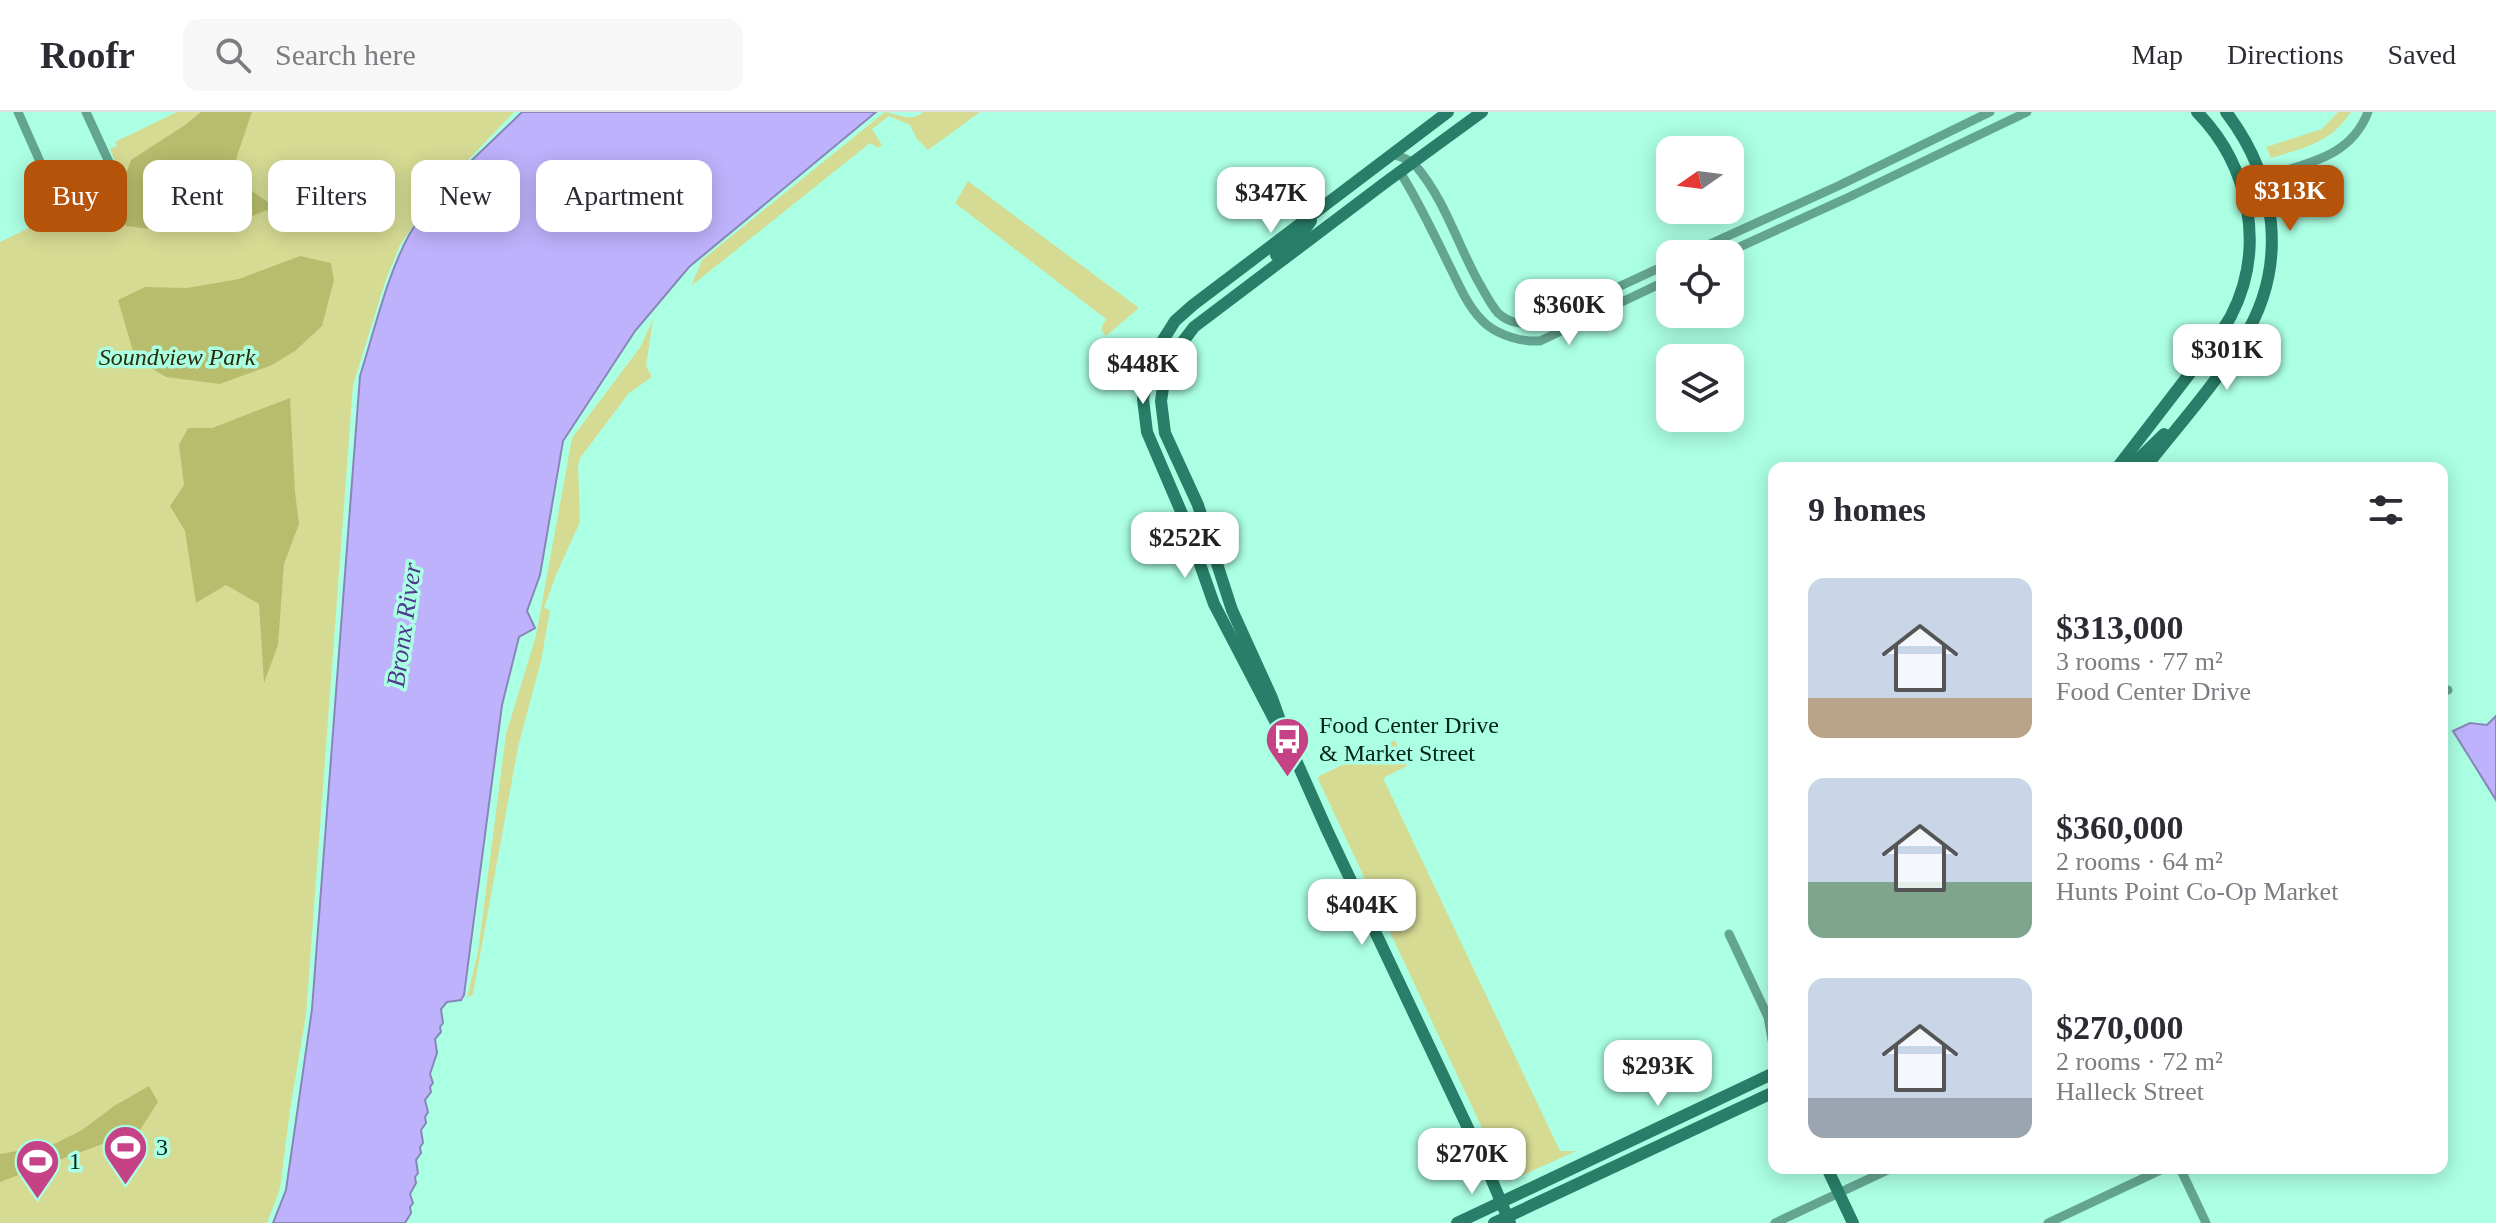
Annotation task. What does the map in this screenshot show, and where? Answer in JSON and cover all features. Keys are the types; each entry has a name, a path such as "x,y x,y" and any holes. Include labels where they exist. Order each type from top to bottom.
{"main road":[{"path":"1287,740 1262,701 1214,604 1183,516 1150,443 1143,399 1146,377 1153,356 1175,321 1193,305 1448,112"},
{"path":"1482,112 1201,321 1180,343 1169,362 1161,411 1165,433 1203,517 1232,610 1272,698 1287,740 1509,1220"},
{"path":"2122,462 2223,329 2238,299 2245,275 2250,235 2243,187 2222,143 2197,112"},
{"path":"2150,462 2242,341 2264,291 2272,235 2268,199 2253,154 2226,112"},
{"path":"1245,287 1303,232 1323,206"},
{"path":"2135,462 2187,414"},
{"path":"1457,1223 1768,1076"},
{"path":"1494,1223 1509,1220 1768,1095"},
{"path":"1830,1174 1853,1223"}],"street":[{"path":"18,112 57,200 114,173 86,112"},
{"path":"1719,240 1990,112"},
{"path":"1744,245 2027,112"},
{"path":"2262,178 2338,151 2355,137 2368,112"},
{"path":"1393,154 1414,163 1438,200 1492,305 1498,313 1517,323 1529,325 1545,321 1656,269"},
{"path":"1400,172 1465,298 1486,324 1501,333 1521,340 1540,341 1656,286"},
{"path":"1729,934 1768,1017"},
{"path":"1775,1223 1879,1174"},
{"path":"2048,1223 2152,1174"},
{"path":"2183,1174 2206,1223"}],"green space":[{"name":"Soundview Park","path":"177,112 514,112 468,160 411,160 411,228 400,245 385,282 353,385 306,1015 280,1189 267,1223 0,1223 0,242 24,230 127,232 127,160 114,160 110,149 117,146 115,142"},
{"path":"201,112 252,112 236,160 143,160 143,228 127,226 127,172 131,160"},
{"path":"885,112 914,117 923,112 980,112 928,150 917,139 910,125 889,116 872,129 882,145 878,148 870,143 691,286 702,260"},
{"path":"2338,112 2351,112 2326,137 2271,158 2266,147 2322,129"},
{"path":"968,181 1139,308 1106,336 1101,329 1106,319 955,203"},
{"path":"252,191 268,202 268,210 252,215"},
{"path":"300,256 331,263 334,280 322,326 295,351 272,365 220,384 166,377 135,358 118,300 145,287 187,288 239,279"},
{"path":"653,319 646,366 652,377 629,393 580,458 578,465 580,522 544,608 550,610 541,661 518,747 473,994 467,998 478,952 506,734 536,636 572,438 641,346"},
{"path":"290,398 299,524 284,564 278,645 264,683 259,604 226,585 196,603 185,531 170,506 184,485 179,445 188,428 212,428"},
{"path":"1395,740 1407,766 1383,778 1560,1151 1576,1151 1510,1181 1507,1181 1318,779"},
{"path":"149,1086 158,1102 140,1130 0,1182 0,1154 52,1145 82,1130 114,1106"}],"water":[{"name":"Bronx River","path":"522,112 876,112 689,267 635,331 563,441 540,575 527,611 535,628 519,637 502,705 464,995 461,1000 447,1002 441,1009 443,1023 435,1039 437,1053 430,1074 433,1083 425,1100 428,1112 421,1130 423,1143 416,1160 416,1183 410,1194 413,1203 411,1213 405,1223 273,1223 286,1190 312,1009 360,376 387,286 411,232 520,232 520,160 472,160"},
{"path":"2496,716 2496,800 2453,731 2470,723 2487,725"}],"place":[{"name":"Food Center Drive & Market Street","path":"1288,778"},
{"name":"3","path":"125,1186"},
{"name":"1","path":"38,1200"}]}
